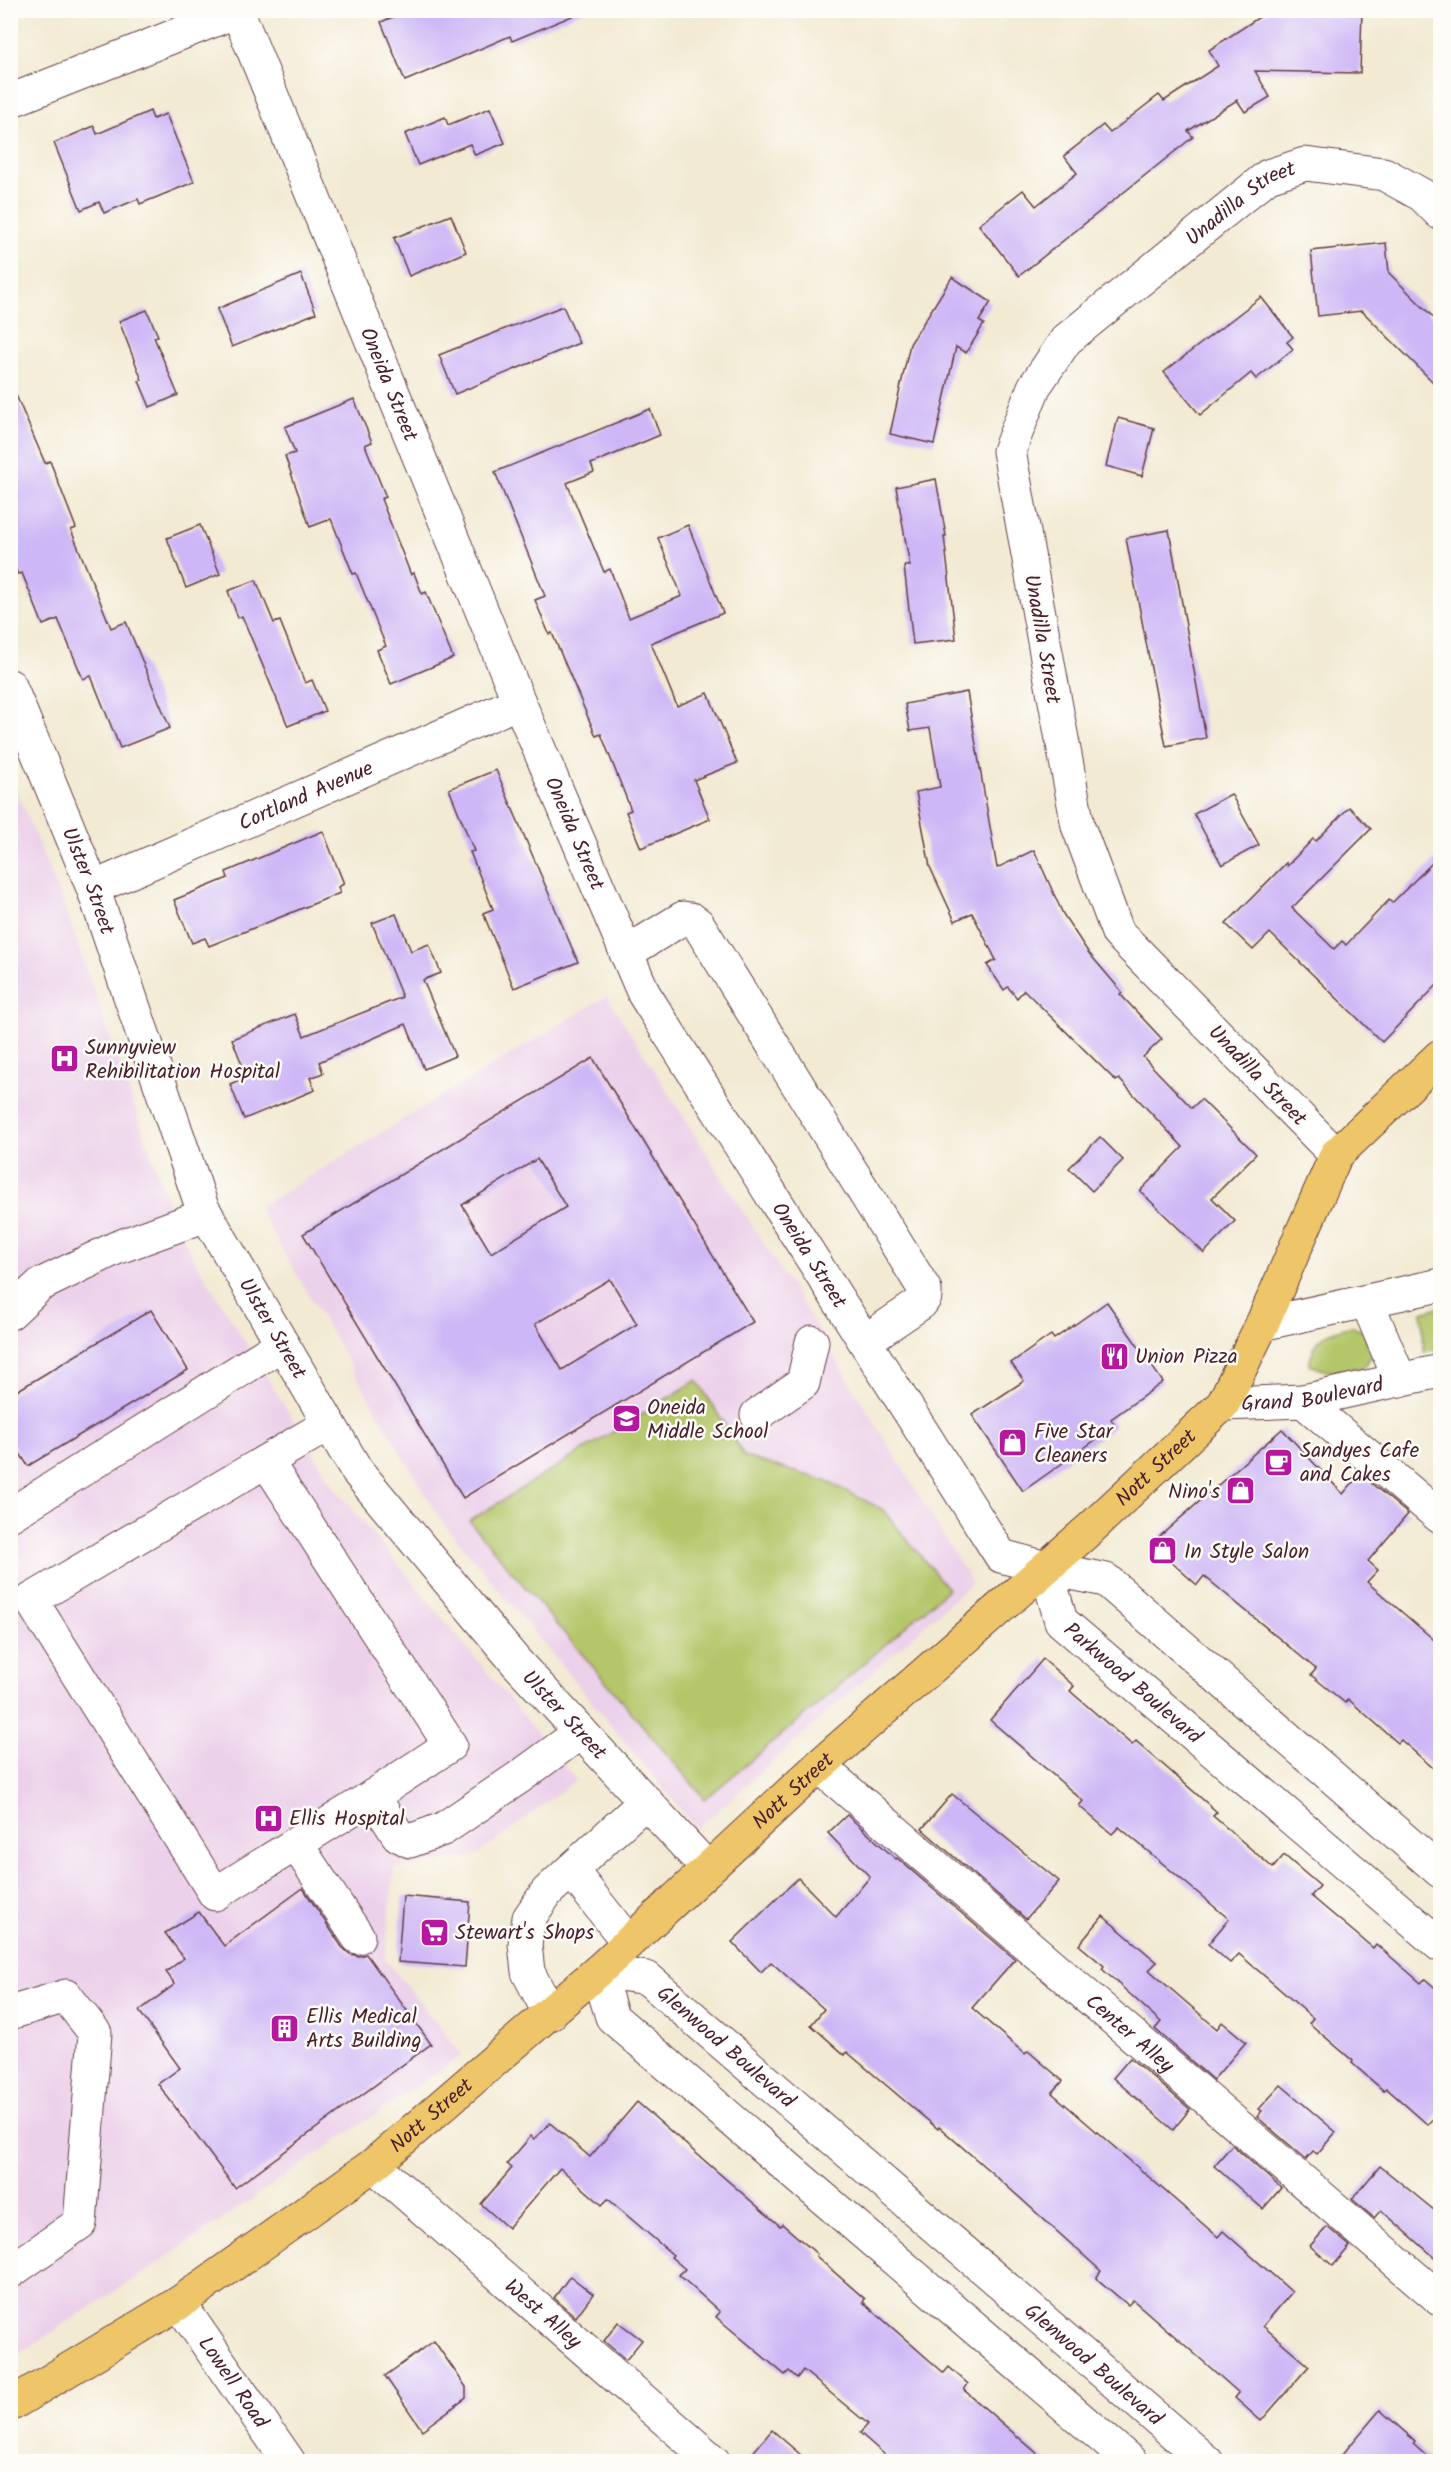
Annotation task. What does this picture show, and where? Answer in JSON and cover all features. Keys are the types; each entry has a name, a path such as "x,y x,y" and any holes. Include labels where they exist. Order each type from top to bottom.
{"main road":[{"name":"Nott Street","path":"10,2405 178,2304 373,2165 598,1971 819,1766 1046,1568 1223,1404 1262,1324 1336,1155 1440,1056"}],"street":[{"path":"10,101 238,11"},
{"name":"Oneida Street","path":"238,11 519,702 644,994 1001,1556 1046,1568"},
{"name":"Unadilla Street","path":"1336,1155 1118,933 1078,826 1009,451 1034,387 1066,340 1268,176 1305,164 1384,174 1422,195 1440,213"},
{"name":"Ulster Street","path":"10,686 93,888 202,1207 329,1424 357,1471 516,1662 708,1869"},
{"name":"Cortland Avenue","path":"93,888 519,702"},
{"path":"626,953 683,918 691,919 698,924 925,1290 925,1297 921,1303 865,1341"},
{"path":"10,1313 40,1285 116,1248 206,1215"},
{"path":"1262,1324 1440,1285"},
{"name":"Grand Boulevard","path":"1367,1302 1400,1380"},
{"path":"757,1415 803,1383 812,1342"},
{"path":"10,1515 282,1344"},
{"name":"Grand Boulevard","path":"1223,1404 1303,1401 1440,1371"},
{"path":"1303,1401 1440,1517"},
{"path":"267,1462 450,1745 373,1796 215,1894 31,1600 329,1424"},
{"path":"1046,1568 1107,1580 1440,1871"},
{"name":"Parkwood Boulevard","path":"1046,1568 1061,1621 1440,1945"},
{"path":"373,1796 398,1835 410,1841 443,1829 581,1732"},
{"name":"Center Alley","path":"819,1766 1440,2299"},
{"path":"549,2014 528,1972 525,1944 529,1918 546,1892 646,1802"},
{"path":"296,1844 358,1937"},
{"path":"571,1870 628,1942"},
{"path":"598,1971 612,2017 1131,2462"},
{"name":"Glenwood Boulevard","path":"598,1971 647,1978 1207,2462"},
{"path":"10,2013 66,1996 94,2033 80,2223 10,2272"},
{"name":"West Alley","path":"373,2165 714,2462"},
{"name":"Lowell Road","path":"178,2304 289,2462"},
{"path":"1033,2378 1065,2339"}],"shaded area":[{"name":"Ellis Hospital","path":"10,775 61,898 174,1219 194,1259 335,1488 576,1780 476,1856 394,1868 385,1959 462,2055 145,2272 11,2359"},
{"name":"Oneida Middle School","path":"607,996 811,1318 972,1583 697,1829 440,1519 258,1208"}],"green space":[{"path":"1440,1307 1440,1348 1424,1352 1422,1312"},
{"path":"1351,1326 1365,1332 1371,1357 1364,1367 1330,1372 1309,1365 1314,1348 1322,1338 1334,1331"},
{"path":"697,1380 745,1457 826,1481 882,1509 948,1589 816,1706 705,1799 469,1521"}],"building":[{"path":"410,10 584,11 512,41 510,36 405,81 381,22"},
{"path":"1270,10 1362,10 1360,73 1255,71 1270,97 1245,112 1237,100 1188,131 1193,137 1019,276 979,225 1023,190 1036,206 1077,173 1064,156 1103,125 1110,133 1159,95 1164,101 1218,66 1209,50"},
{"path":"490,108 505,143 475,155 470,144 418,165 405,134 445,117 448,125"},
{"path":"150,111 153,119 166,114 194,182 140,204 138,199 104,213 99,202 81,210 54,143 94,126 97,134"},
{"path":"451,215 466,252 409,276 394,238"},
{"path":"1386,243 1389,273 1440,324 1440,389 1362,311 1318,316 1311,251"},
{"path":"301,274 316,313 232,347 217,309"},
{"path":"952,277 991,302 979,321 984,324 966,353 956,347 934,444 890,434 910,344"},
{"path":"1261,297 1293,337 1287,342 1293,349 1256,379 1251,373 1200,415 1164,372"},
{"path":"563,306 579,343 455,394 439,355"},
{"path":"147,310 158,336 154,337 178,395 150,407 119,321"},
{"path":"10,381 45,463 50,461 76,528 71,530 111,628 126,622 170,728 120,748 91,676 83,679 58,619 43,625 22,573 18,574 10,556"},
{"path":"354,399 372,442 365,445 386,497 381,499 411,575 414,573 422,594 426,592 453,658 391,684 377,650 386,646 331,519 310,527 285,456 295,453 285,427"},
{"path":"650,409 660,435 591,464 594,472 567,483 604,572 610,569 629,618 682,596 658,538 688,525 723,613 651,643 677,706 708,693 737,763 694,780 710,819 641,848 626,812 631,810 601,734 596,736 552,633 549,634 535,600 545,596 495,472"},
{"path":"1118,418 1154,428 1142,476 1106,466"},
{"path":"936,479 946,536 944,536 956,639 913,644 904,566 910,566 896,487"},
{"path":"200,525 220,574 186,588 167,538"},
{"path":"1169,530 1206,738 1166,746 1126,538"},
{"path":"256,580 274,623 280,621 305,683 312,680 325,711 288,726 242,616 238,618 228,591"},
{"path":"967,692 997,868 1034,850 1063,914 1088,952 1122,992 1120,994 1162,1039 1143,1057 1192,1108 1201,1099 1256,1154 1212,1198 1235,1221 1204,1253 1140,1191 1183,1147 1119,1079 1116,1081 1024,990 1017,998 1008,987 1004,990 987,965 996,960 972,913 955,921 930,867 916,792 940,787 930,728 910,731 905,704"},
{"path":"496,770 578,962 514,988 483,913 493,909 470,852 474,851 449,789"},
{"path":"1231,794 1259,845 1222,865 1194,814"},
{"path":"1349,807 1371,829 1292,908 1334,949 1342,941 1346,945 1389,900 1392,903 1440,855 1440,982 1382,1042 1270,933 1253,950 1226,924 1286,863 1287,866 1313,839 1316,841"},
{"path":"323,831 344,884 338,887 340,893 209,946 205,938 192,943 174,900 228,878 226,872"},
{"path":"396,914 411,951 429,944 441,973 423,980 455,1056 424,1069 406,1024 319,1062 323,1073 310,1078 315,1090 244,1119 230,1084 247,1077 232,1039 295,1014 304,1036 402,997 372,923"},
{"name":"Oneida Middle School","path":"593,1058 753,1322 463,1498 303,1234","holes":["537,1159 566,1207 491,1253 462,1205","610,1279 637,1324 562,1370 535,1324"]},
{"path":"1100,1137 1123,1160 1092,1191 1069,1168"},
{"path":"1107,1302 1163,1382 1111,1419 1115,1426 1023,1491 972,1415 1024,1381 1011,1363 1051,1335 1054,1339"},
{"path":"151,1310 188,1370 28,1466 10,1438 10,1395"},
{"path":"1282,1429 1343,1494 1360,1474 1408,1514 1368,1561 1378,1570 1367,1582 1440,1645 1440,1774 1401,1740 1398,1743 1348,1699 1345,1703 1311,1675 1316,1669 1204,1576 1197,1585 1151,1544"},
{"path":"1043,1659 1074,1686 1070,1691 1132,1745 1136,1741 1217,1812 1213,1816 1273,1868 1284,1855 1320,1886 1311,1896 1373,1948 1376,1944 1421,1983 1425,1979 1440,1992 1440,2111 1428,2125 1386,2088 1384,2091 1352,2063 1353,2061 1309,2023 1313,2018 1239,1954 1230,1963 1208,1944 1229,1919 1119,1827 1112,1834 1079,1806 1083,1801 990,1720"},
{"path":"952,1794 1059,1881 1026,1919 922,1829"},
{"path":"847,1815 1015,1959 972,2008 1025,2054 1028,2051 1063,2081 1052,2093 1218,2237 1223,2231 1292,2292 1263,2326 1309,2366 1261,2421 1235,2398 1239,2393 1133,2300 1128,2305 1096,2278 1101,2271 1000,2180 939,2127 938,2129 847,2052 845,2055 811,2025 824,2009 771,1962 761,1972 732,1942 798,1878 836,1917 870,1877 828,1833"},
{"name":"Ellis Medical Arts Building","path":"303,1888 342,1947 350,1954 359,1956 366,1954 431,2044 235,2188 158,2084 180,2068 139,2011 175,1984 166,1972 184,1958 165,1933 199,1912 224,1946"},
{"name":"Stewart's Shops","path":"403,1896 470,1902 465,1967 398,1962"},
{"path":"1103,1916 1157,1962 1149,1970 1217,2029 1222,2022 1246,2042 1213,2080 1155,2029 1161,2022 1102,1969 1104,1966 1079,1945"},
{"path":"1130,2058 1190,2109 1173,2130 1113,2078"},
{"path":"1281,2085 1336,2132 1317,2154 1313,2151 1306,2159 1257,2117 1262,2111 1259,2109"},
{"path":"637,2102 780,2226 782,2224 817,2254 816,2256 865,2299 863,2302 944,2373 949,2367 968,2384 964,2390 1047,2462 893,2462 860,2433 868,2424 803,2370 797,2378 789,2371 785,2375 716,2317 720,2312 679,2275 685,2269 671,2257 673,2255 608,2199 602,2205 560,2168 508,2228 481,2204 512,2168 507,2164 531,2136 534,2139 550,2123 590,2157"},
{"path":"1232,2145 1281,2188 1263,2209 1214,2166"},
{"path":"1380,2166 1440,2215 1440,2262 1381,2210 1374,2218 1352,2199"},
{"path":"1327,2227 1350,2246 1333,2266 1310,2246"},
{"path":"570,2276 593,2294 576,2317 554,2298"},
{"path":"618,2322 642,2340 626,2360 604,2341"},
{"path":"434,2341 466,2387 466,2398 422,2430 385,2376"},
{"path":"1380,2410 1415,2441 1413,2444 1433,2462 1336,2462"},
{"path":"772,2430 809,2462 745,2462"}],"place":[{"name":"Sunnyview Rehibilitation Hospital","path":"64,1059"},
{"name":"Union Pizza","path":"1114,1356"},
{"name":"Oneida Middle School","path":"626,1419"},
{"name":"Five Star Cleaners","path":"1013,1443"},
{"name":"Sandyes Cafe and Cakes","path":"1279,1462"},
{"name":"Nino's","path":"1241,1491"},
{"name":"In Style Salon","path":"1163,1551"},
{"name":"Ellis Hospital","path":"268,1818"},
{"name":"Stewart's Shops","path":"434,1932"},
{"name":"Ellis Medical Arts Building","path":"285,2028"}]}
